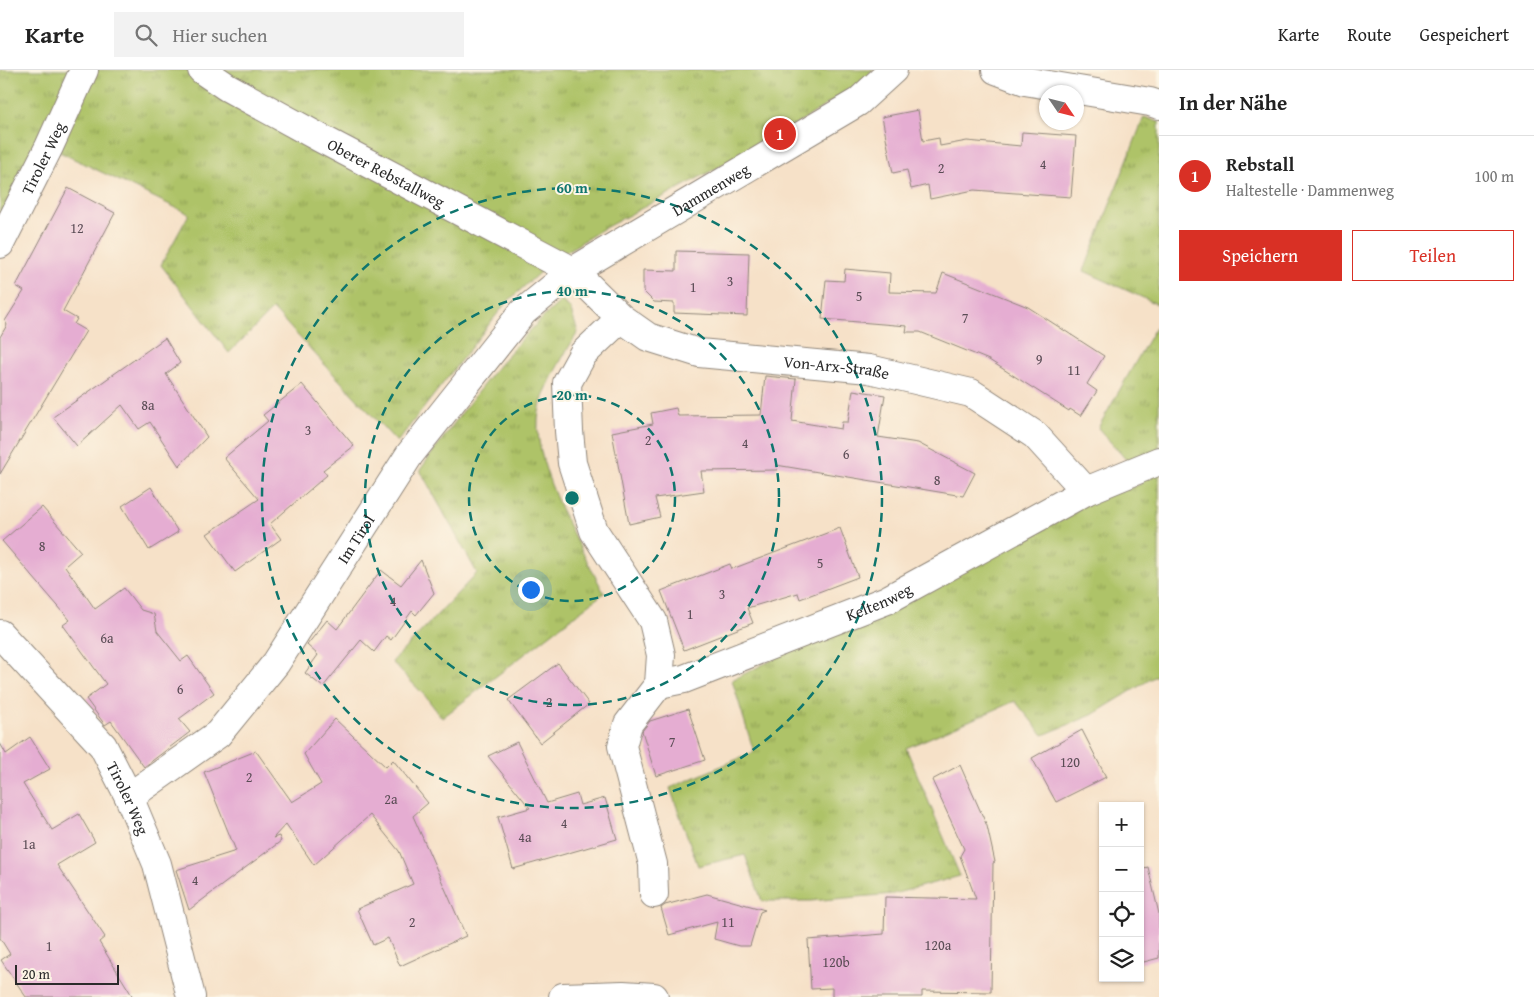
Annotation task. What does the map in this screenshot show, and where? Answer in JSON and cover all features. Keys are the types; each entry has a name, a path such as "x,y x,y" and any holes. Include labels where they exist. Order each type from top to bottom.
{"street":[{"name":"Tiroler Weg","path":"0,244 50,147 84,70"},
{"name":"Oberer Rebstallweg","path":"202,70 226,87 573,271"},
{"name":"Dammenweg","path":"573,271 858,102 893,70"},
{"path":"996,70 1025,81 1159,105"},
{"name":"Von-Arx-Straße","path":"573,271 622,318 648,337 699,353 868,369 971,393 1036,435 1086,492"},
{"name":"Im Tirol","path":"129,797 218,734 276,663 410,454 523,312 573,271"},
{"path":"622,318 583,354 567,383 572,463 594,531 653,621 661,655 659,684 628,724 622,746 654,864 654,894"},
{"name":"Keltenweg","path":"659,684 684,679 887,600 1086,492 1159,461"},
{"name":"Tiroler Weg","path":"0,634 103,746 129,797 157,864 191,997"},
{"path":"563,997 654,997"}],"green space":[{"path":"0,70 874,70 861,82 788,130 601,230 553,260 505,304 397,442 273,309 229,353 161,265 189,214 49,147 0,223"},
{"path":"1144,117 1159,122 1159,305 1084,271"},
{"path":"561,301 570,308 578,332 543,397 538,419 539,439 543,461 551,485 572,532 604,593 442,718 426,697 392,662 477,573 420,470 486,381 522,339"},
{"path":"1159,321 1159,674 1092,715 1043,735 1015,701 906,748 960,876 893,894 810,901 762,901 745,855 698,866 670,788 754,752 732,680 1088,502 1141,484 1137,472 1098,428"}],"building":[{"path":"918,110 923,141 939,138 940,146 967,141 1021,146 1022,132 1076,136 1071,197 974,190 930,199 928,185 911,189 907,170 893,173 882,117"},
{"path":"68,188 115,213 63,311 77,319 74,324 86,331 0,474 0,337 7,325 5,321 24,291 16,286"},
{"path":"676,251 749,253 747,316 674,313 674,303 654,302 643,291 643,270 676,271"},
{"path":"845,269 890,273 889,292 936,293 943,273 1028,307 1104,356 1087,384 1097,391 1081,416 1070,409 1069,411 989,360 920,332 906,332 907,326 822,319 826,280 844,281"},
{"path":"165,338 180,363 166,374 207,437 179,466 150,422 139,429 122,405 77,446 53,417"},
{"path":"765,376 796,379 792,421 841,429 842,422 848,422 853,390 885,395 878,437 918,443 975,473 963,496 776,465 777,470 701,471 704,491 655,498 660,517 629,524 612,432 653,424 651,413 676,408 678,416 761,415"},
{"path":"302,384 354,446 323,470 327,475 270,524 281,539 235,572 207,534 259,499 224,458 268,421 263,415"},
{"path":"151,487 178,532 149,550 122,506"},
{"path":"42,507 81,552 65,566 95,609 124,588 141,610 154,614 157,631 181,661 188,656 214,693 179,719 190,732 144,767 111,721 105,725 86,699 106,684 63,625 70,620 2,541"},
{"path":"840,528 858,577 800,599 798,593 747,608 753,623 684,650 661,591 730,564 732,569"},
{"path":"421,560 434,593 416,615 412,611 391,640 386,636 374,652 361,640 323,687 305,673 318,655 307,645 327,620 337,629 381,570 401,585"},
{"path":"558,663 589,704 540,743 508,700"},
{"path":"688,709 705,760 656,776 642,731 650,721"},
{"path":"335,719 386,767 393,760 428,803 413,816 466,936 400,966 388,938 373,945 357,909 413,884 399,851 370,815 314,865 286,824 273,838 279,836 281,841 189,910 176,870 236,851 204,772 256,751 292,802 321,784 304,754"},
{"path":"1082,730 1106,777 1056,802 1032,758"},
{"path":"30,737 50,769 23,784 52,830 79,814 95,842 57,865 105,937 99,942 133,997 26,997 1,960 10,954 0,938 0,743 6,754"},
{"path":"517,742 547,803 577,794 580,805 605,798 617,839 513,869 498,817 530,808 488,756"},
{"path":"960,765 987,826 995,862 993,863 991,992 922,991 922,997 832,997 832,988 811,989 808,940 884,934 885,897 976,899 960,856 964,849 932,780"},
{"path":"1148,867 1159,914 1159,958 1144,962 1144,892 1144,868"},
{"path":"707,894 765,910 760,912 750,946 739,946 714,939 717,922 669,935 661,908 665,905"}],"place":[{"name":"Rebstall","path":"780,134"}]}
